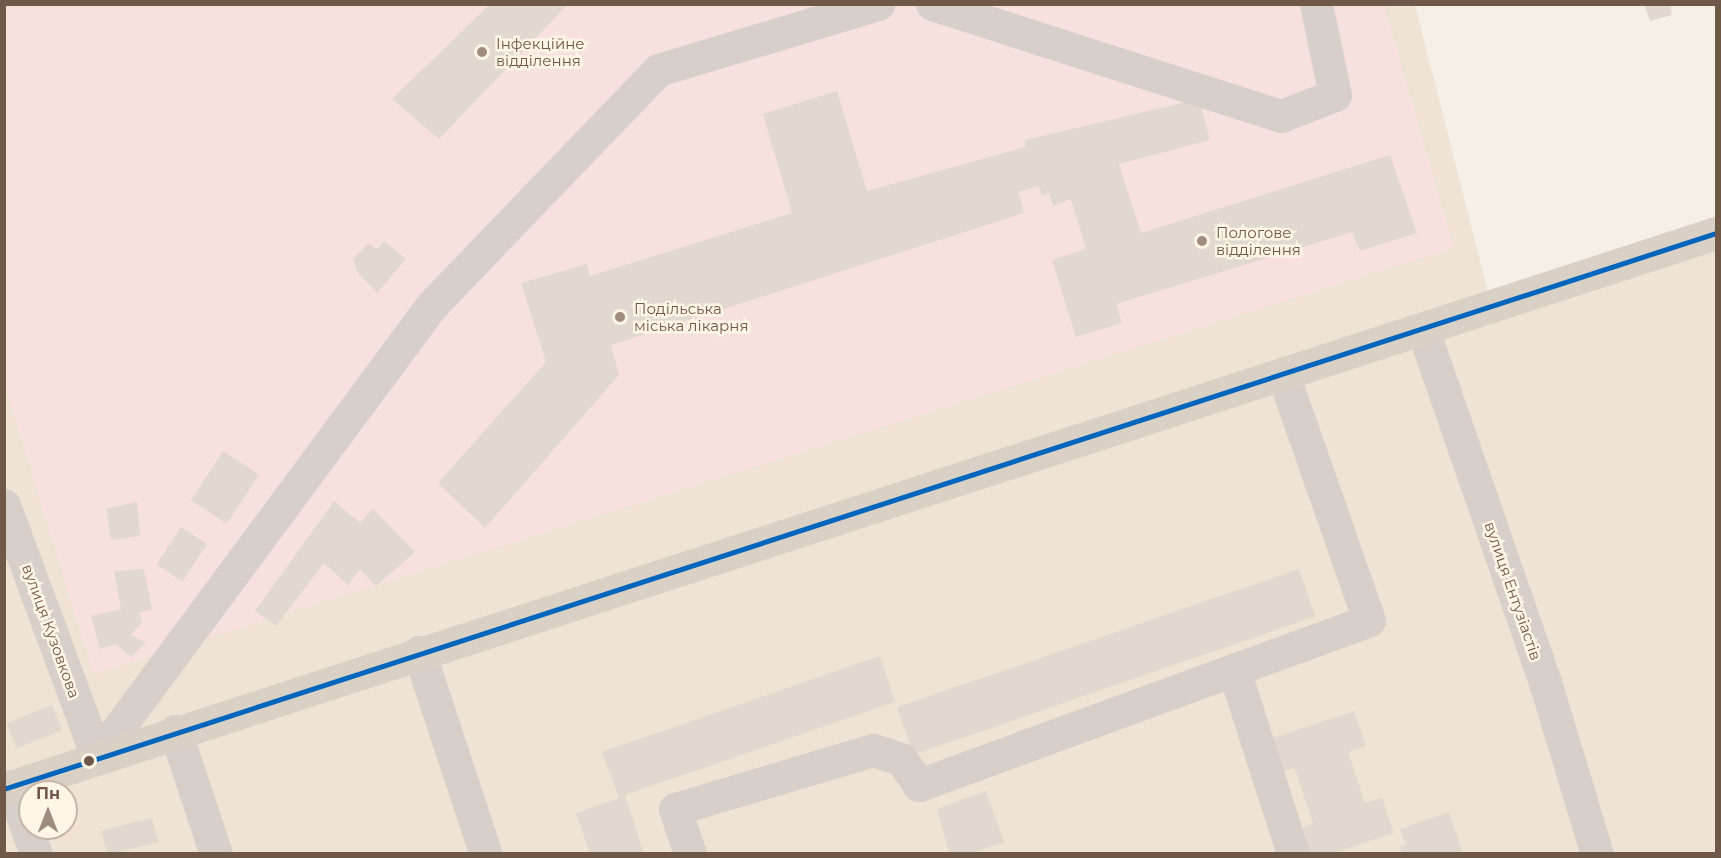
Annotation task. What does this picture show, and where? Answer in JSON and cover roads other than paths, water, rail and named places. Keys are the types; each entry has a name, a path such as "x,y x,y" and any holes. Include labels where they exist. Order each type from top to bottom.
{"main road":[{"path":"8,787 419,652 1423,330 1716,233"}],"street":[{"path":"97,757 432,305 658,70 878,4"},
{"path":"932,4 1281,116 1335,95 1316,4"},
{"name":"вулиця Ентузіастів","path":"1423,330 1545,682 1597,854"},
{"path":"690,854 675,809 873,750 901,759 919,785 1369,620 1283,374"},
{"name":"вулиця Кузовкова","path":"4,505 97,757"},
{"path":"419,652 486,854"},
{"path":"1234,670 1293,854"},
{"path":"175,731 216,854"},
{"path":"8,787 36,854"}],"place":[{"name":"Інфекційне відділення","path":"482,52"},
{"name":"Пологове відділення","path":"1202,241"},
{"name":"Подільська міська лікарня","path":"620,317"}]}
